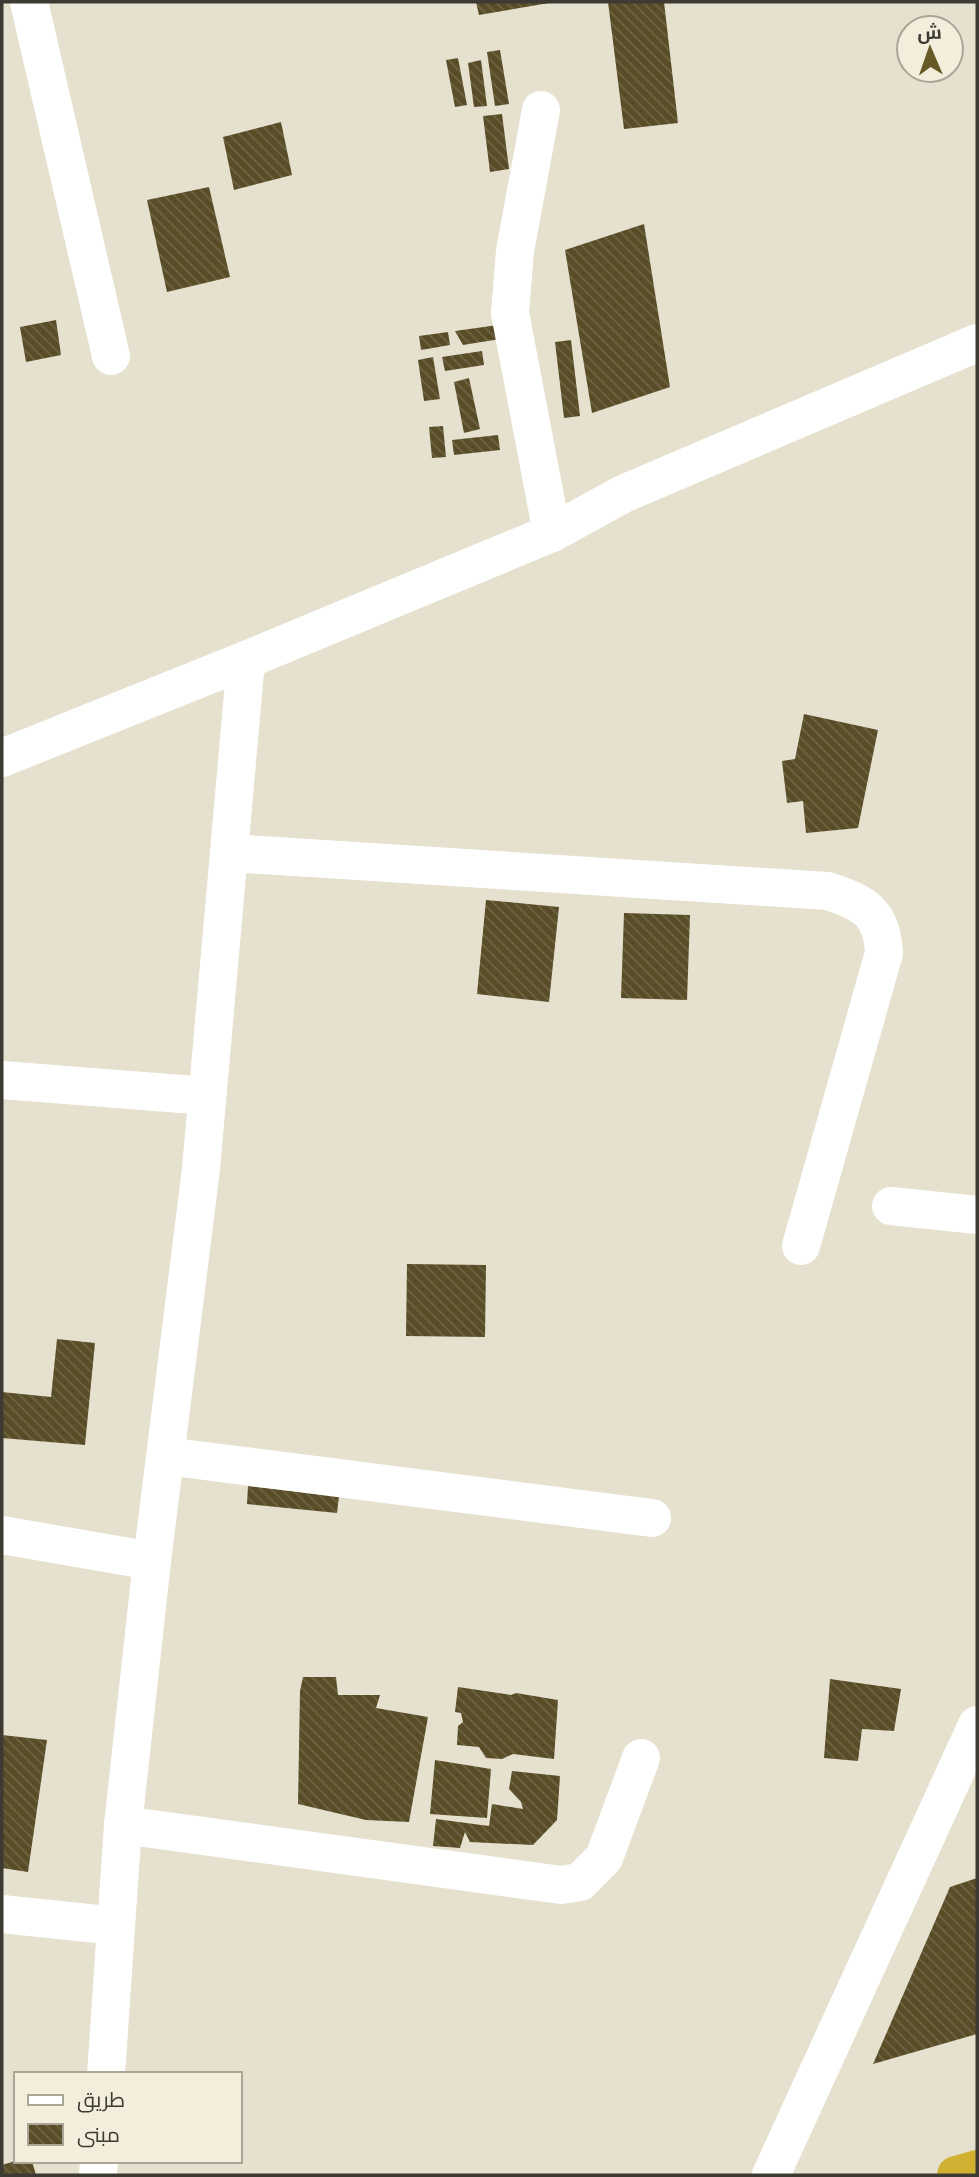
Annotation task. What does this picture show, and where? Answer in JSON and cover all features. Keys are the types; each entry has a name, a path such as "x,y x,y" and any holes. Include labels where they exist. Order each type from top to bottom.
{"highway":[{"path":"957,2175 977,2169"}],"street":[{"path":"29,2 111,356"},
{"path":"541,110 515,251 510,313 552,533"},
{"path":"2,758 552,533 623,495 977,343"},
{"path":"106,2072 123,1825 152,1561 199,1182 246,660"},
{"path":"230,853 828,891 861,905 874,916 883,933 884,953 801,1246"},
{"path":"2,1080 207,1096"},
{"path":"891,1206 977,1215"},
{"path":"166,1456 652,1518"},
{"path":"2,1535 152,1561"},
{"path":"771,2175 977,1725"},
{"path":"123,1825 561,1885 580,1882 604,1857 642,1758"},
{"path":"2,1914 116,1926"}],"building":[{"path":"476,2 549,2 549,3 479,15"},
{"path":"608,2 664,2 678,123 624,129"},
{"path":"500,50 509,104 495,106 487,52"},
{"path":"458,58 467,105 455,107 446,60"},
{"path":"481,60 487,106 474,107 468,63"},
{"path":"502,114 509,169 490,172 483,116"},
{"path":"281,122 292,175 234,190 223,137"},
{"path":"209,187 230,277 167,292 147,200"},
{"path":"644,224 670,387 592,413 565,250"},
{"path":"56,320 61,355 26,362 20,327"},
{"path":"498,325 500,339 463,345 455,331"},
{"path":"448,332 450,345 421,350 419,336"},
{"path":"571,340 580,416 564,418 555,342"},
{"path":"482,351 484,365 445,371 442,357"},
{"path":"433,357 440,399 424,401 418,360"},
{"path":"469,378 480,429 464,433 454,382"},
{"path":"443,426 446,457 432,458 429,427"},
{"path":"498,435 500,450 454,455 452,440"},
{"path":"804,714 878,730 858,828 806,833 803,801 787,803 782,761 795,759"},
{"path":"486,900 559,907 549,1002 477,994"},
{"path":"624,913 690,915 687,1000 621,998"},
{"path":"407,1264 486,1265 485,1337 406,1336"},
{"path":"57,1339 95,1343 85,1445 2,1438 2,1392 51,1397"},
{"path":"248,1486 339,1496 337,1513 247,1504"},
{"path":"303,1677 336,1677 338,1695 380,1695 376,1708 428,1717 409,1822 366,1820 298,1804 300,1691"},
{"path":"830,1679 901,1689 894,1731 862,1729 858,1761 824,1758"},
{"path":"458,1687 558,1700 554,1759 513,1754 502,1759 486,1758 479,1747 457,1745 458,1726 463,1722 461,1713 455,1712"},
{"path":"2,1735 47,1740 28,1872 2,1868"},
{"path":"435,1760 491,1769 487,1818 430,1814"},
{"path":"512,1771 560,1776 557,1820 533,1845 470,1842 465,1832 460,1848 433,1846 436,1819 489,1826 492,1804 523,1809 521,1802 509,1789"},
{"path":"977,1878 977,2034 873,2064 950,1887"},
{"path":"14,2161 33,2163 36,2175 2,2175 2,2165"}]}
